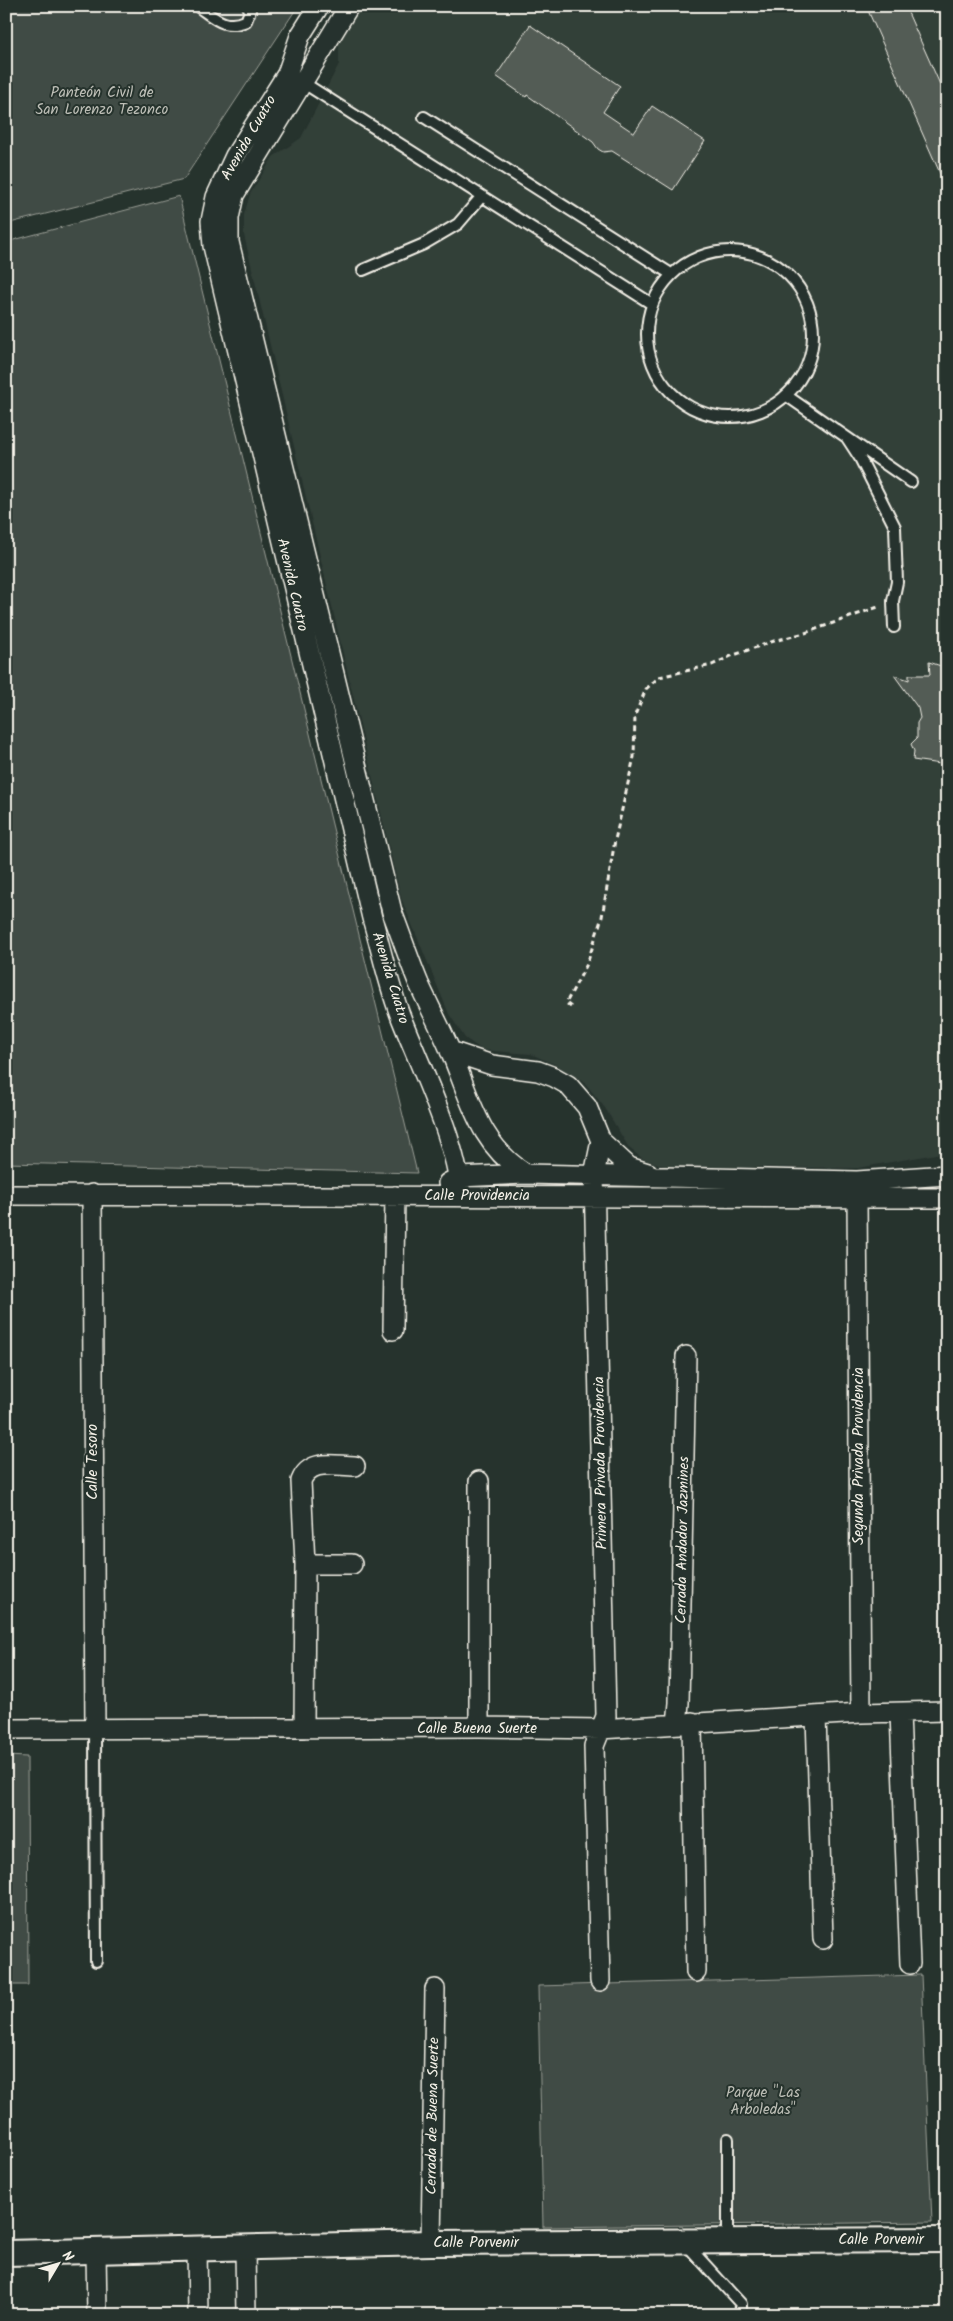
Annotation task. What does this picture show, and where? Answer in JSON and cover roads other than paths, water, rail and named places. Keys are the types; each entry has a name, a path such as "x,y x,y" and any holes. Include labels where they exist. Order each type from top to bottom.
{"street":[{"name":"Avenida Cuatro","path":"319,6 300,36 287,74 235,156 216,198 211,220 213,246 372,918 401,1018 426,1078 459,1177 461,1196"},
{"name":"Avenida Cuatro","path":"349,6 234,195 229,218 229,242 392,912 418,982 450,1050 479,1124 496,1149 510,1164 526,1174"},
{"path":"290,577 309,573"},
{"path":"450,1050 492,1065 554,1076 568,1084 587,1107 601,1141 630,1167 663,1178"},
{"name":"Primera Privada Providencia","path":"600,1981 594,1746 606,1716 594,1175 601,1141"},
{"name":"Calle Providencia","path":"459,1177 526,1174 857,1181 947,1174"},
{"path":"428,1196 459,1177"},
{"name":"Calle Tesoro","path":"92,1194 95,1729"},
{"name":"Calle Providencia","path":"6,1195 947,1198"},
{"path":"393,1330 395,1196"},
{"name":"Segunda Privada Providencia","path":"857,1199 861,1713"},
{"name":"Cerrada Andador Jazmines","path":"686,1356 680,1683 684,1723 696,1972"},
{"path":"304,1728 304,1564 301,1481 305,1471 314,1465 355,1466"},
{"path":"479,1481 479,1727"},
{"path":"304,1564 352,1564"},
{"name":"Calle Buena Suerte","path":"6,1729 479,1727 600,1729 661,1727 684,1723 861,1713 947,1711"},
{"path":"900,1713 910,1964"},
{"path":"816,1716 823,1939"},
{"name":"Cerrada de Buena Suerte","path":"431,2243 435,1989"},
{"name":"Calle Porvenir","path":"6,2253 245,2249 431,2243 947,2240"},
{"path":"197,2249 198,2315"},
{"path":"245,2249 246,2315"},
{"path":"96,2251 97,2315"}],"lane":[{"path":"197,6 224,24 235,26 246,21 250,11 248,6"},
{"path":"287,74 304,82 652,304"},
{"path":"424,117 671,274"},
{"path":"364,270 424,244 458,224 482,196"},
{"path":"718,250 745,251 770,260 791,276 806,298 814,324 813,350 810,359 803,376 787,396 768,409 748,416 733,417 703,413 683,403 666,388 654,369 648,348 647,326 652,304 660,288 671,274 693,258 718,250"},
{"path":"787,396 911,482"},
{"path":"847,438 860,458 895,527 897,582 893,601 894,627"},
{"path":"95,1729 96,1961"},
{"path":"728,2139 728,2241"},
{"path":"684,2241 741,2304 741,2315"}],"park label":[{"name":"Panteón Civil de San Lorenzo Tezonco","path":"102,102"},
{"name":"Parque \"Las Arboledas\"","path":"763,2102"}]}
